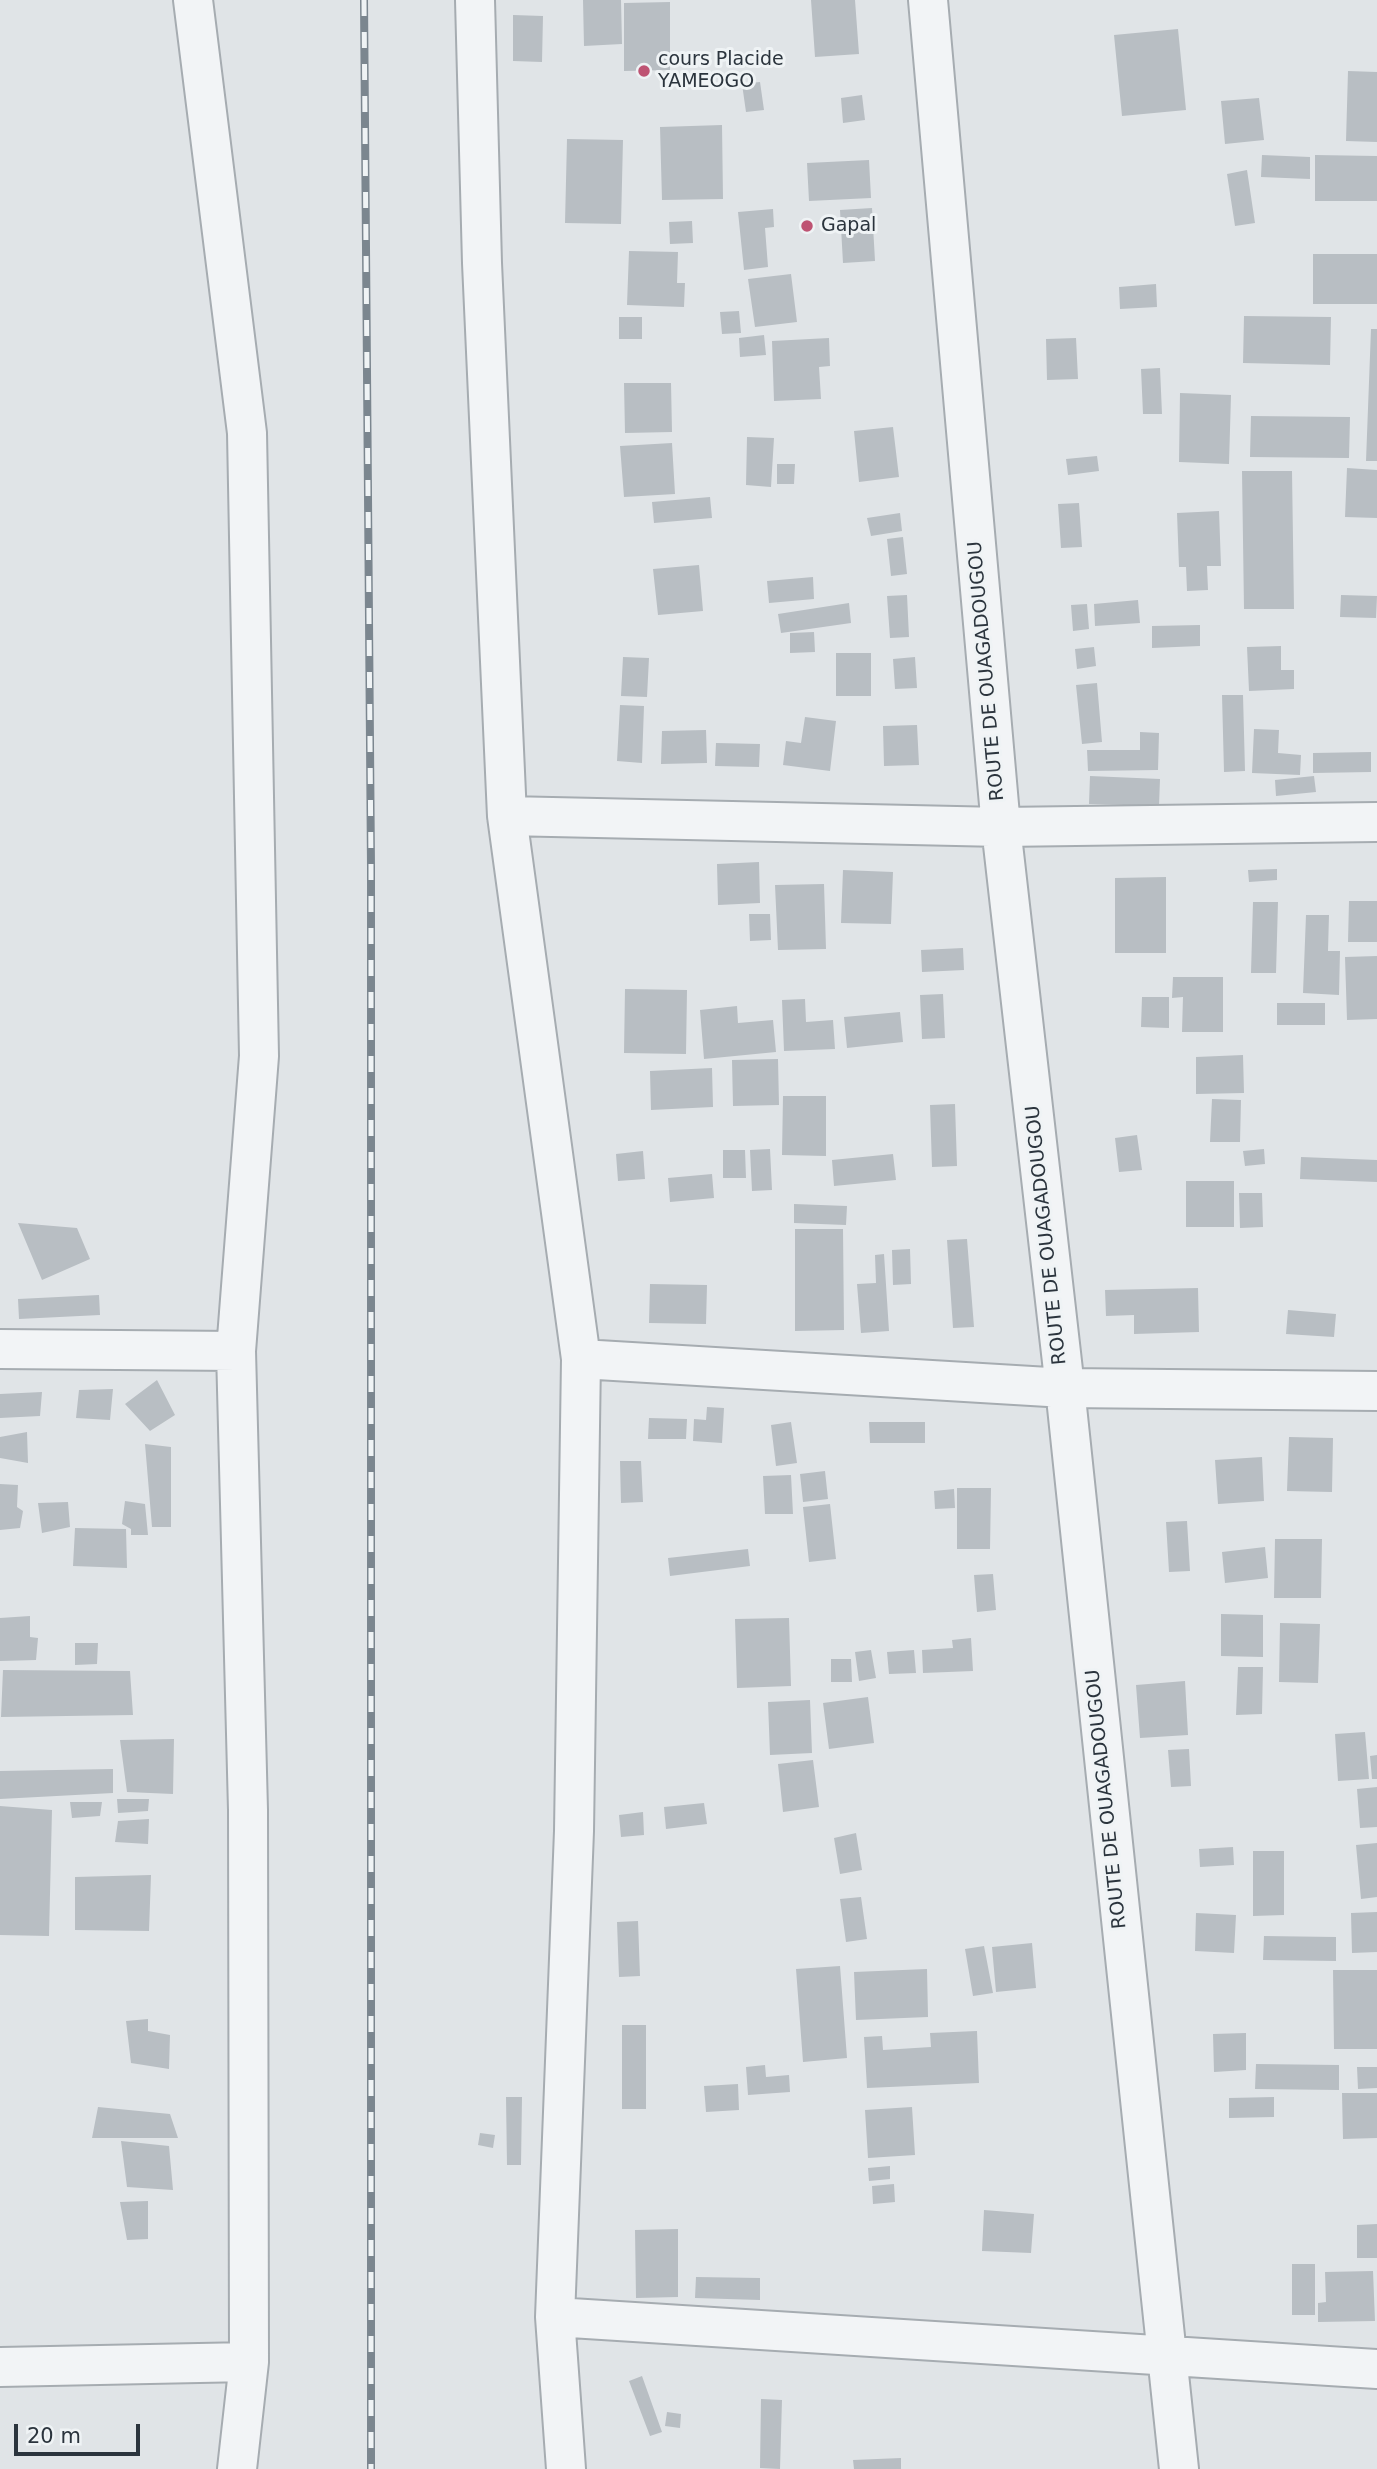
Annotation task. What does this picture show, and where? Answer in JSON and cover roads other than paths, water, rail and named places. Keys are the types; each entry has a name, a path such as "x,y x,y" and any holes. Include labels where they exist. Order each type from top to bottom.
{"street":[{"path":"193,0 247,433 259,1056 236,1351 248,1810 249,2362 237,2469"},
{"path":"475,0 482,263 507,816 581,1359 574,1831 555,2317 566,2469"},
{"name":"ROUTE DE OUAGADOUGOU","path":"928,0 1001,827 1065,1388 1178,2469"},
{"path":"507,816 1001,827 1377,822"},
{"path":"0,1349 236,1351"},
{"path":"581,1359 1065,1388 1377,1391"},
{"path":"555,2317 1377,2369"},
{"path":"0,2367 249,2362"}],"railway":[{"path":"364,0 371,866 371,2469"}],"place":[{"name":"cours Placide YAMEOGO","path":"644,71"},
{"name":"Gapal","path":"807,226"}]}
